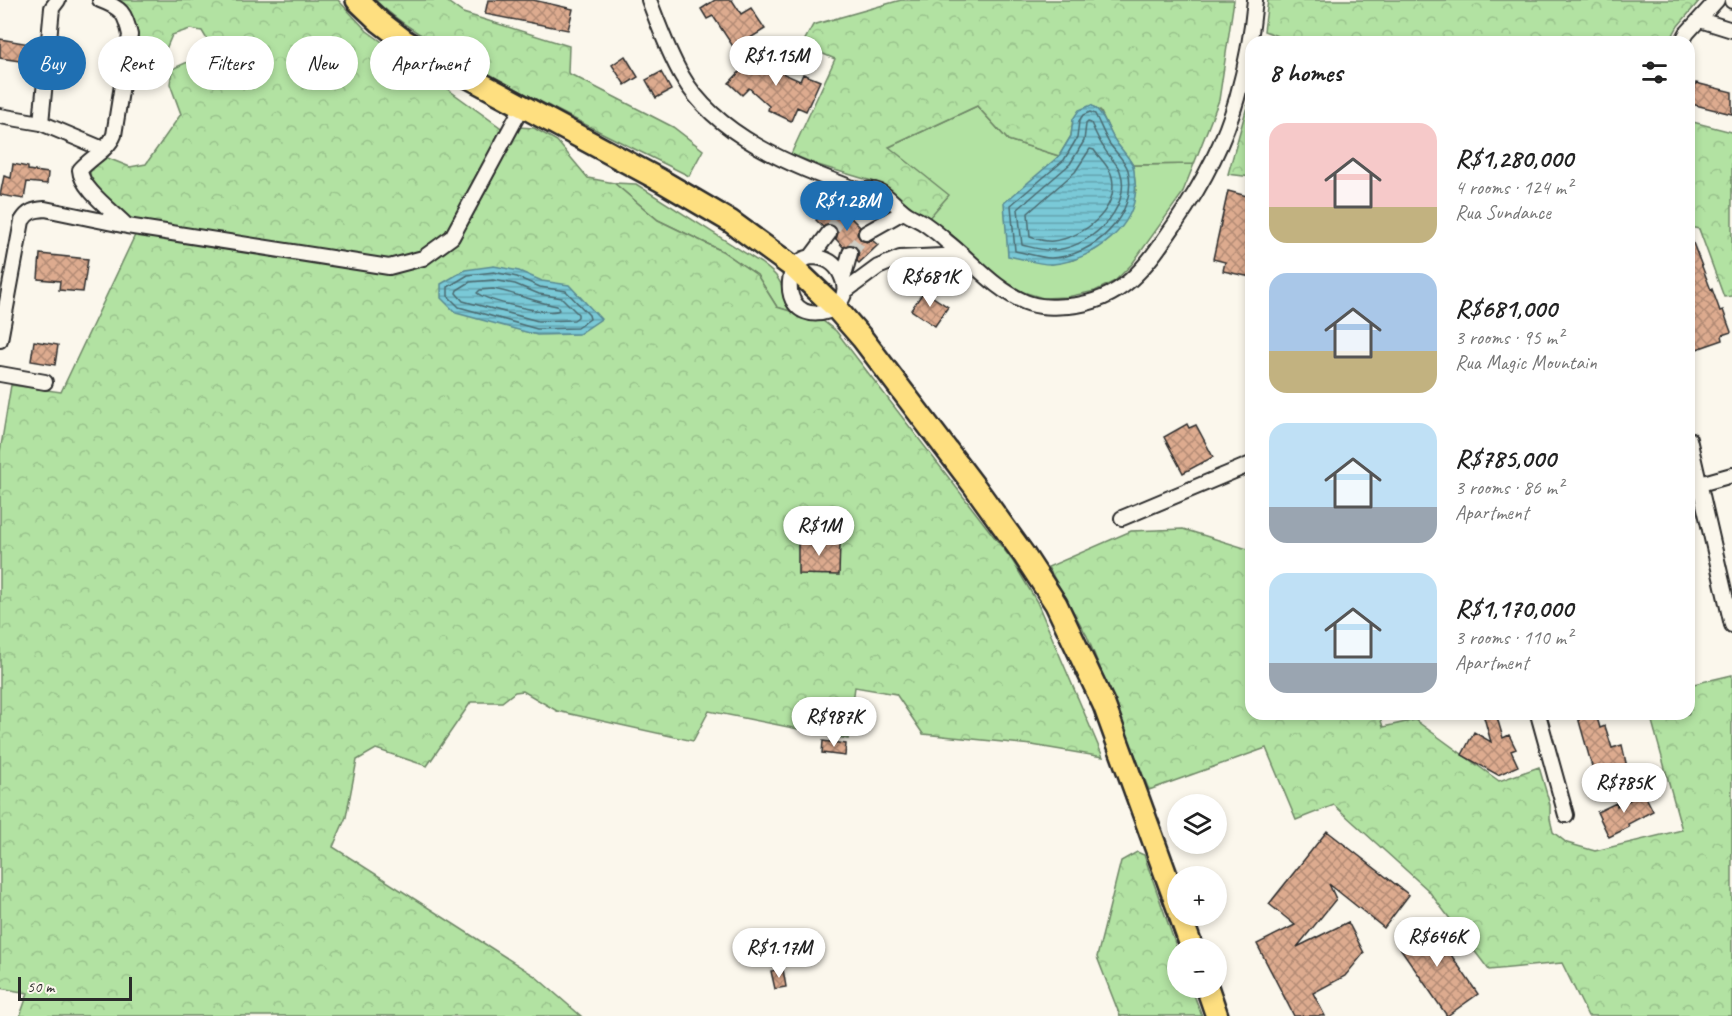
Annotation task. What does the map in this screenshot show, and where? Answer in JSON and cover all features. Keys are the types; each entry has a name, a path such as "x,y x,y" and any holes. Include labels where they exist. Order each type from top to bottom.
{"main road":[{"path":"357,0 406,42 660,180 802,262 841,292 862,338 975,487 1056,604 1104,705 1167,878"},
{"path":"1211,998 1218,1016"}],"street":[{"path":"41,123 52,8 58,0"},
{"path":"100,0 117,7 127,19 130,35 111,144 80,171 80,178 86,188 127,226"},
{"path":"650,0 667,48 683,78 699,100 715,116 735,131 782,159 860,191"},
{"path":"1254,36 1255,0"},
{"path":"1685,36 1717,0"},
{"path":"1700,20 1732,30"},
{"path":"845,212 860,191 870,188 881,192 903,212 926,224 989,279 1026,303 1048,308 1102,300 1137,276 1192,199 1210,167 1245,71"},
{"path":"0,340 22,221 34,210 45,209 127,226 390,267 407,264 423,258 452,237 463,221 522,107"},
{"path":"0,116 41,123 103,149"},
{"path":"866,234 903,212"},
{"path":"802,262 829,233"},
{"path":"841,292 850,253"},
{"path":"841,292 878,267 900,258 963,255"},
{"path":"802,262 827,260 837,267 841,292"},
{"path":"0,374 45,382"},
{"path":"1695,464 1732,625"},
{"path":"1122,518 1245,467"},
{"path":"1700,484 1732,476"},
{"path":"1540,720 1566,815"}],"green space":[{"path":"117,0 338,0 374,36 370,36 370,90 449,90 504,130 448,235 422,254 390,261 131,220 94,186 90,172 105,157 130,167 146,164 181,114 172,90 174,68 186,63 186,90 274,90 274,36 205,36 202,31 190,29 172,36 133,36 128,12"},
{"path":"375,0 445,0 463,13 569,46 568,73 673,127 703,150 689,176 490,74 490,36 423,36 396,18"},
{"path":"901,0 1234,0 1219,100 1194,164 1133,165 1114,140 1100,110 1073,119 1071,136 1059,156 1008,140 977,106 889,147 949,195 928,219 878,183 818,165 791,154 835,59 802,45 813,25"},
{"path":"1268,0 1700,0 1672,36 1277,36 1264,31"},
{"path":"977,106 1008,140 1059,156 1043,171 1050,264 1073,260 1095,250 1130,212 1136,191 1133,165 1194,164 1182,194 1132,264 1115,281 1095,291 1067,297 1043,298 1023,292 998,277 982,265 951,234 928,219 889,147"},
{"path":"1245,114 1245,176 1228,174"},
{"path":"1695,123 1732,132 1732,296 1724,297 1699,229 1695,228"},
{"path":"518,127 534,128 557,141 588,178 614,183 658,220 722,251 757,275 777,307 823,321 836,331 1012,560 1037,602 1103,757 1032,745 923,734 896,694 855,687 848,739 709,711 693,741 557,711 523,691 515,692 502,702 471,702 427,766 376,749 357,760 346,817 333,847 535,976 581,1016 20,1016 28,993 0,988 0,452 11,385 61,392 136,233 389,271 439,252"},
{"path":"614,183 636,184 761,263 776,276 792,307 807,317 777,307 757,275 722,251 658,220"},
{"path":"1183,529 1245,548 1245,720 1381,720 1383,727 1415,720 1499,781 1539,767 1550,805 1553,832 1567,843 1595,851 1682,830 1652,720 1695,720 1695,684 1732,675 1732,1016 1588,1016 1562,963 1489,970 1428,890 1334,805 1296,820 1266,748 1149,790 1087,636 1048,567 1131,531"},
{"path":"1137,852 1144,855 1167,926 1173,938 1167,938 1167,998 1195,998 1202,1016 1120,1016 1097,957 1121,861"}],"water":[{"path":"1091,105 1103,117 1116,142 1133,166 1135,198 1130,213 1122,227 1111,238 1083,256 1048,264 1008,256 1004,203 1059,156 1071,136 1073,119 1079,110"},
{"path":"494,266 519,271 542,281 569,285 601,319 579,334 537,335 456,313 441,298 441,284 465,270"}],"building":[{"path":"488,0 533,0 573,9 568,30 485,14"},
{"path":"715,0 732,0 741,14 751,8 765,29 734,48 713,16 707,19 701,9"},
{"path":"0,39 18,42 18,61 0,58"},
{"path":"625,56 638,77 625,85 612,65"},
{"path":"775,57 784,74 800,81 803,74 820,81 806,111 797,107 791,121 768,110 769,106 749,88 742,95 729,83 752,59 759,65"},
{"path":"661,72 671,90 656,98 646,80"},
{"path":"1696,83 1732,92 1732,114 1695,105"},
{"path":"13,164 28,167 28,170 48,173 47,184 27,182 24,199 0,195 4,176 11,178"},
{"path":"1228,191 1245,195 1245,276 1223,271 1225,262 1213,259"},
{"path":"835,202 838,206 836,212 839,219 845,221 851,218 860,227 857,234 861,240 867,242 872,240 878,245 859,263 857,247 852,244 843,247 836,239 838,233 835,226 829,224 823,227 816,220"},
{"path":"1695,248 1720,311 1723,310 1731,332 1722,335 1723,340 1695,350"},
{"path":"40,254 88,259 83,292 59,290 60,281 38,279"},
{"path":"924,291 948,307 935,326 911,310"},
{"path":"34,341 58,345 55,365 31,361"},
{"path":"1187,424 1189,428 1196,425 1213,457 1183,473 1164,437"},
{"path":"798,540 840,541 839,575 798,574"},
{"path":"1485,720 1498,720 1503,738 1509,735 1516,749 1511,751 1518,766 1498,775 1462,755 1474,732 1491,742"},
{"path":"1579,720 1598,720 1600,728 1605,726 1612,748 1622,745 1629,776 1597,784"},
{"path":"823,741 846,744 845,756 822,753"},
{"path":"1644,793 1653,811 1609,837 1597,812 1616,803 1617,806"},
{"path":"1327,831 1409,895 1384,928 1329,884 1336,899 1297,947 1348,922 1364,953 1345,976 1313,993 1325,1016 1294,1016 1257,944 1295,925 1269,904"},
{"path":"1427,920 1478,994 1447,1016 1396,942"},
{"path":"783,969 786,987 775,989 771,971"}],"tunnel":[{"path":"829,233 845,212"},
{"path":"850,253 866,233"}]}
